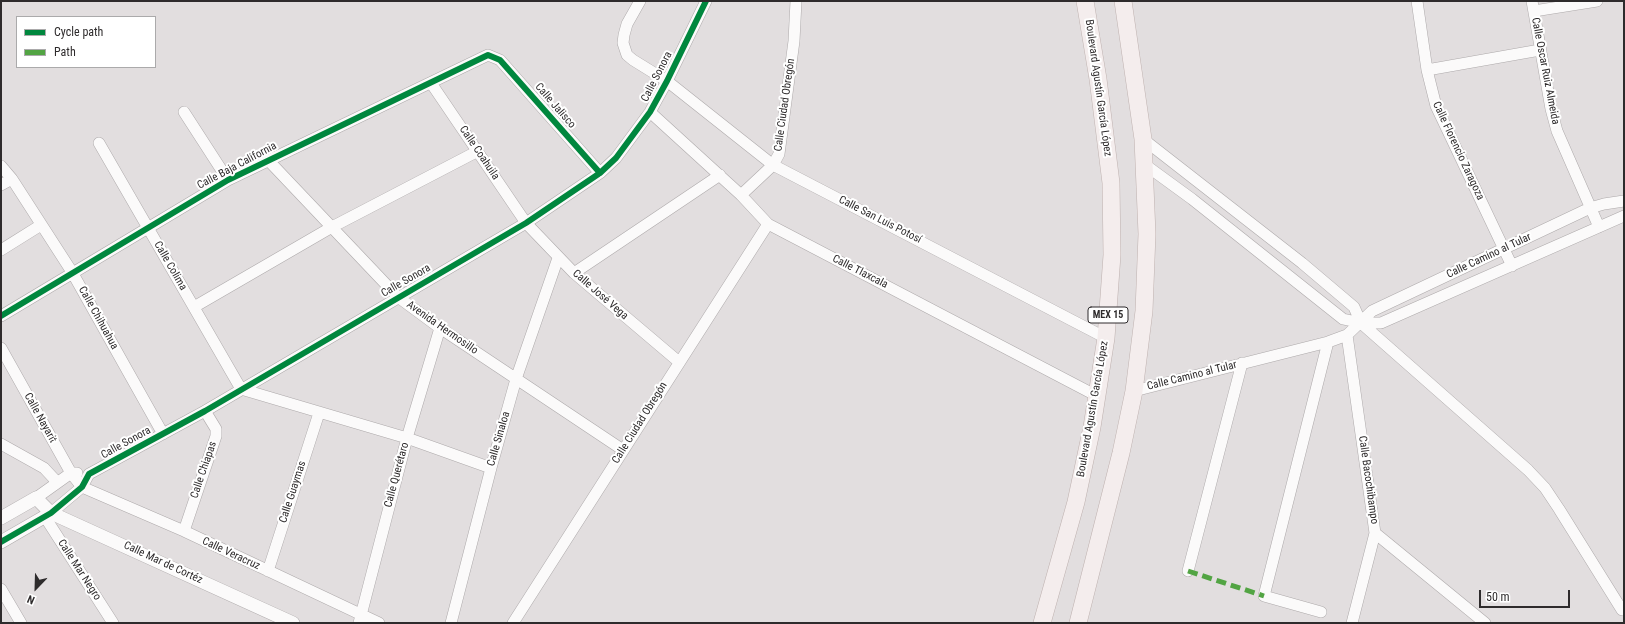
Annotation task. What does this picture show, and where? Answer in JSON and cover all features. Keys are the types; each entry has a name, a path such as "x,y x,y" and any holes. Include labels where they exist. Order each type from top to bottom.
{"main road":[{"name":"Boulevard Agustín García López","path":"1042,623 1076,502 1097,396 1106,338 1112,255 1111,183 1098,79 1085,1"},
{"name":"MEX 15","path":"1078,623 1121,453 1134,391 1144,311 1147,234 1143,139 1123,1"}],"street":[{"name":"Calle San Luis Potosí","path":"640,1 627,24 623,43 627,55 667,81 773,165 1106,338"},
{"name":"Calle Sonora","path":"48,515 82,487 90,474 205,411 526,223 600,173 616,158 650,112 667,81 706,1"},
{"name":"Calle Ciudad Obregón","path":"741,195 773,165 781,148 794,41 796,1"},
{"name":"Calle Florencio Zaragoza","path":"1417,1 1427,70 1436,106 1512,266"},
{"path":"1533,6 1597,1"},
{"name":"Calle Oscar Ruiz Almeida","path":"1533,6 1540,50 1557,131 1599,227"},
{"path":"1427,70 1540,50"},
{"name":"Calle Baja California","path":"1,316 72,272 148,229 228,180 483,57 493,55"},
{"name":"Calle Jalisco","path":"493,55 500,60 600,173"},
{"name":"Calle Coahuila","path":"431,83 526,223"},
{"path":"184,112 228,180"},
{"name":"Calle Tlaxcala","path":"650,112 720,175 768,224 1097,396"},
{"path":"1143,139 1278,244 1354,307 1361,323 1528,470 1545,488 1622,610"},
{"name":"Calle Colima","path":"99,143 241,389"},
{"path":"194,307 332,227 478,152"},
{"name":"Avenida Hermosillo","path":"268,160 398,297 440,328 623,450"},
{"path":"1144,164 1192,199 1343,319 1361,323"},
{"name":"Calle Chihuahua","path":"1,166 12,179 72,272 163,434"},
{"path":"574,273 720,175"},
{"path":"1,185 12,179"},
{"name":"Calle Camino al Tular","path":"1134,391 1328,342 1347,335 1372,311 1590,208 1624,200"},
{"name":"Calle Camino al Tular","path":"1361,323 1381,323 1624,216"},
{"name":"Calle José Vega","path":"526,223 574,273 679,362"},
{"name":"Calle Ciudad Obregón","path":"513,623 768,224"},
{"path":"1,250 41,225"},
{"path":"1267,258 1278,244"},
{"name":"Calle Sinaloa","path":"451,623 491,468 516,379 558,258"},
{"name":"Calle Querétaro","path":"360,619 406,438 440,328"},
{"name":"Calle Bacochibampo","path":"1347,335 1376,533 1352,623"},
{"path":"1321,612 1264,596 1328,342"},
{"name":"Calle Nayarit","path":"1,348 71,472 82,487"},
{"path":"1188,571 1242,363"},
{"path":"241,389 406,438 491,468"},
{"name":"Calle Chiapas","path":"184,531 216,436 216,429 205,411"},
{"name":"Calle Guaymas","path":"268,571 319,413"},
{"path":"1,444 44,468 57,482"},
{"path":"1,518 36,498 71,472 90,474"},
{"name":"Calle Veracruz","path":"82,487 184,531 268,571 360,619 379,623"},
{"name":"Calle Mar de Cortéz","path":"36,498 48,515 293,623"},
{"path":"1,542 48,515"},
{"name":"Calle Mar Negro","path":"48,515 113,623"},
{"path":"1376,533 1470,618 1485,623"},
{"path":"1,589 21,623"}],"marked path":[{"path":"1188,571 1264,596"}],"cycle path":[{"path":"1,542 51,513 82,487 89,474 205,411 526,223 600,173 616,158 650,112 667,81 706,1"},
{"path":"1,316 228,180 488,55 500,60 600,173"}]}
